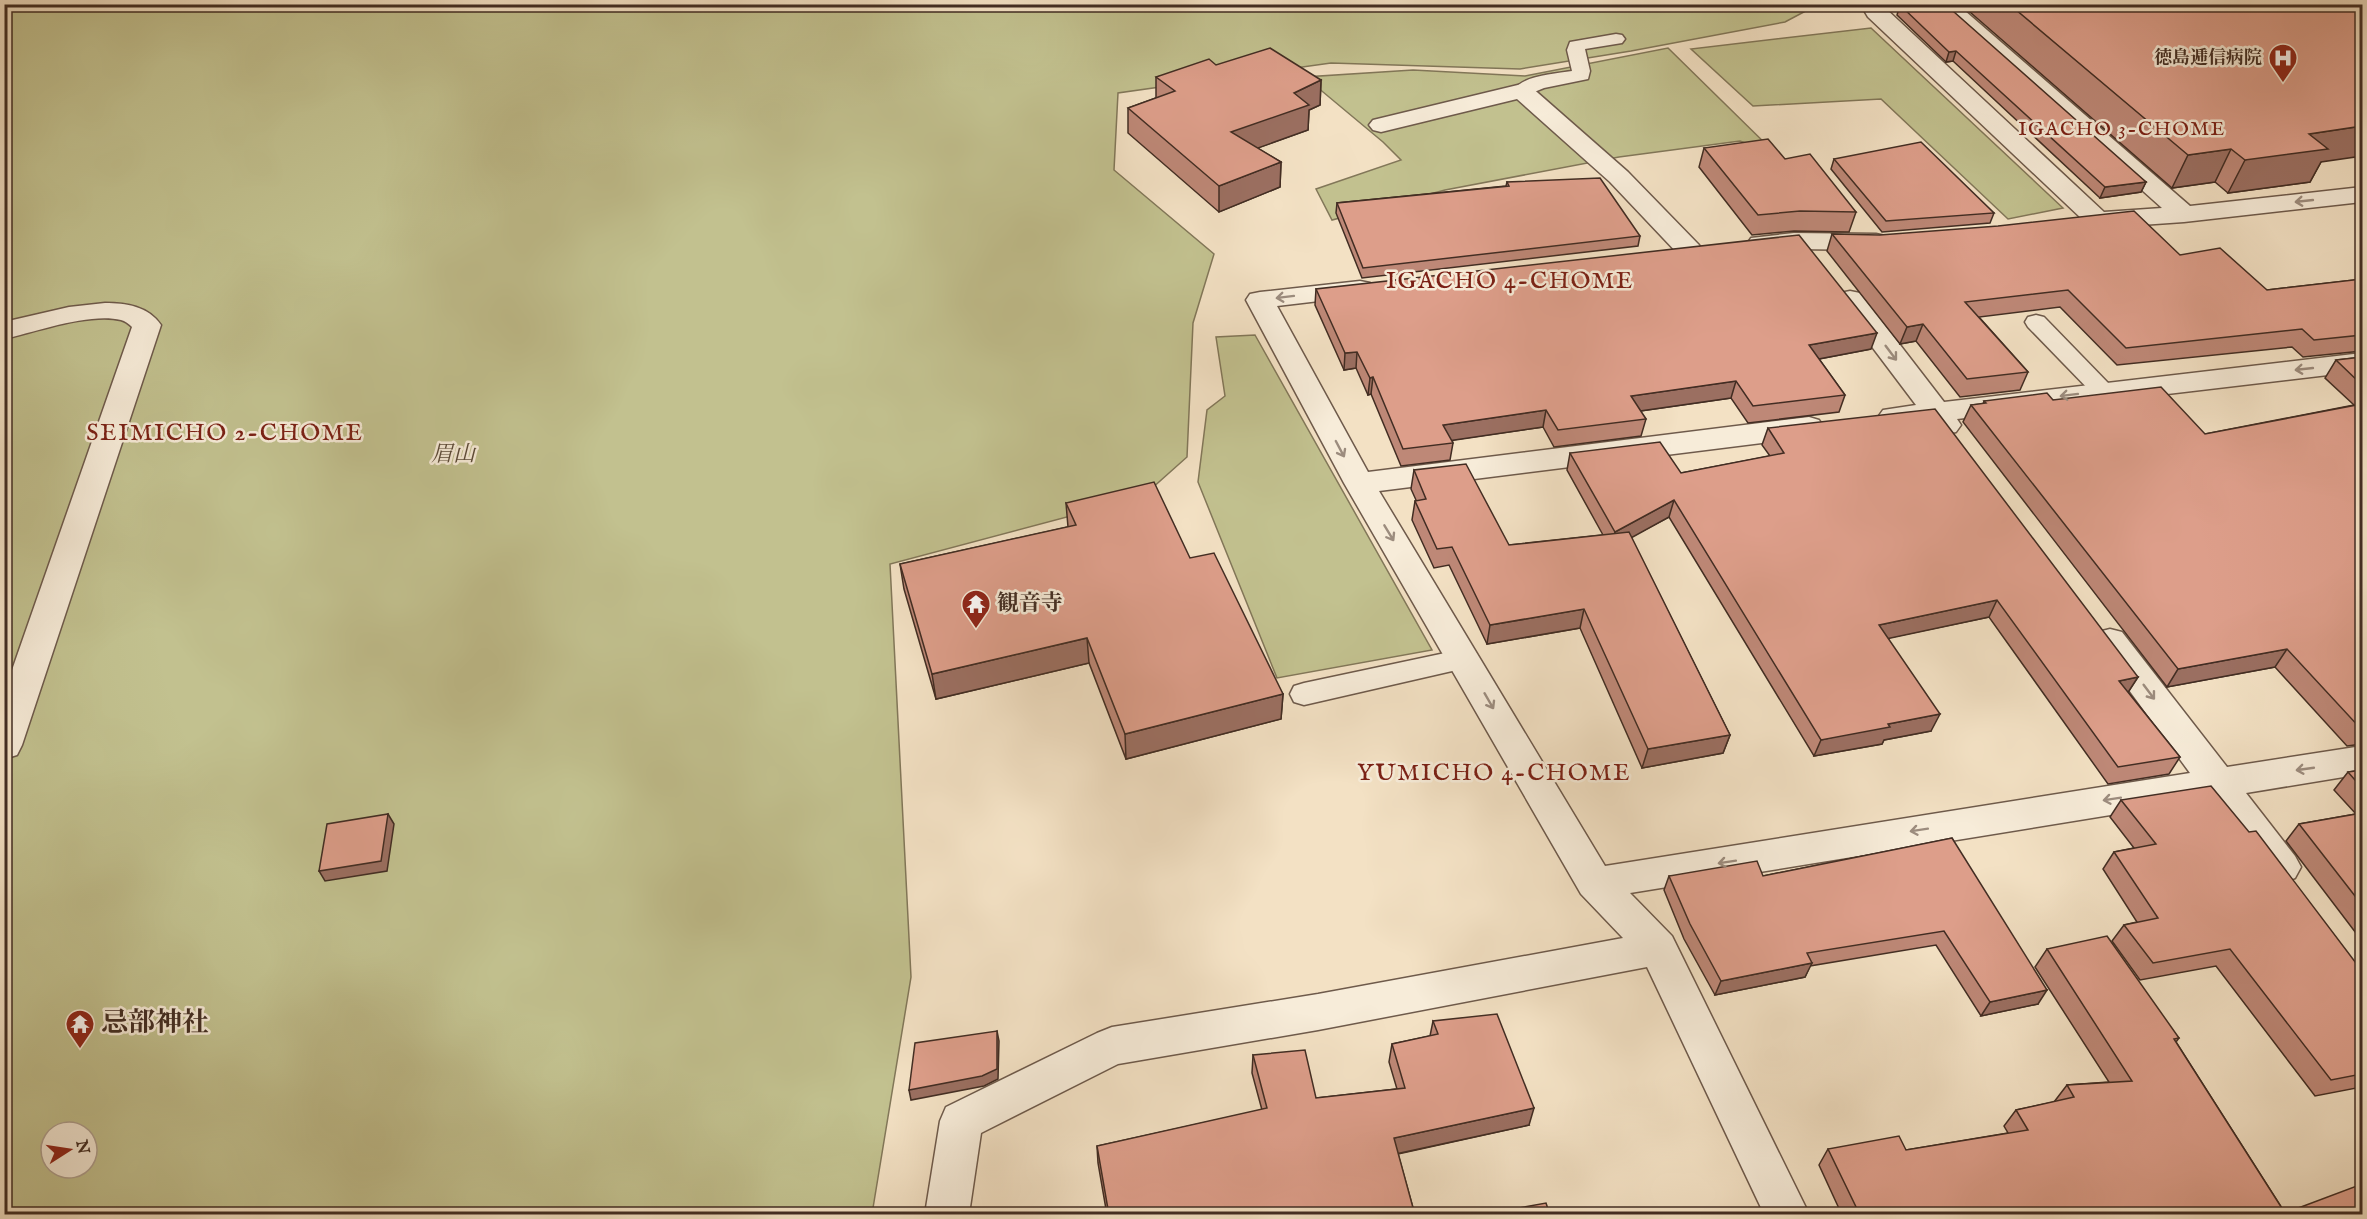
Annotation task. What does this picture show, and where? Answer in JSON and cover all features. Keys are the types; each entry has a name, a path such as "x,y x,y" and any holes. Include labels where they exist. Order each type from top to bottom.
{"street":[{"path":"1944,4 2184,214"},
{"path":"1876,12 2098,220"},
{"path":"1381,125 1522,91 1619,177 1713,248"},
{"path":"2066,224 2362,195"},
{"path":"1657,254 1803,241 1885,241 1854,217"},
{"path":"1803,241 1965,449"},
{"path":"1391,285 1260,300 1359,483 1595,883 1658,948 1787,1215"},
{"path":"4,331 36,321 93,312 131,314 147,325 4,745"},
{"path":"1359,483 1936,411 2362,362"},
{"path":"2094,620 2300,891"},
{"path":"1595,883 2362,760"},
{"path":"947,1215 961,1121 1112,1046 1318,1012 1658,948"}],"lane":[{"path":"1522,91 1539,83 1581,75 1582,69 1575,56 1576,46 1616,39"},
{"path":"2036,322 2103,391"},
{"path":"1304,694 1464,659"}],"green space":[{"name":"眉山","path":"5,5 1817,5 1785,22 1520,69 1331,63 1118,93 1114,170 1214,254 1193,323 1187,457 1142,497 890,564 911,977 872,1214 5,1214"},
{"path":"1871,28 2063,208 2008,219 1881,99 1753,106 1691,49"},
{"path":"1668,48 1776,154 1740,141 1619,157 1445,190 1332,220 1316,189 1401,160 1383,142 1305,77 1413,70 1525,76"},
{"path":"1255,335 1432,650 1277,678 1198,482 1207,410 1225,396 1216,337"}],"building":[{"path":"1945,4 2146,182 2105,187 1956,51 1949,52 1900,5"},
{"path":"2009,4 2362,4 2362,126 2309,134 2328,149 2245,160 2231,149 2188,155"},
{"path":"1270,48 1321,80 1294,93 1309,105 1231,132 1281,162 1219,186 1128,108 1175,91 1156,77 1209,59 1216,65"},
{"path":"1768,139 1785,159 1810,154 1856,212 1800,211 1758,215 1704,148"},
{"path":"1921,142 1994,213 1886,221 1834,159"},
{"path":"1600,178 1640,236 1363,268 1337,203 1509,186 1507,182"},
{"path":"2134,211 2180,255 2220,248 2267,290 2362,279 2362,335 2314,340 2302,329 2126,348 2068,290 1965,302 2028,372 1967,379 1923,324 1907,327 1832,234 1880,235 1998,226"},
{"path":"1799,235 1877,333 1809,345 1845,395 1753,406 1736,381 1631,396 1646,419 1558,430 1546,410 1443,425 1453,443 1403,449 1373,377 1370,378 1357,352 1345,353 1316,289"},
{"path":"2362,357 2362,385 2336,360"},
{"path":"2161,387 2205,434 2362,404 2361,729 2287,649 2178,669 1971,405 1986,403 1984,401 2047,393 2053,400"},
{"path":"1935,409 2138,677 2119,681 2180,757 2118,767 1997,600 1879,625 1940,714 1888,724 1890,727 1821,740 1674,500 1615,532 1570,453 1660,442 1681,473 1784,453 1768,428"},
{"path":"1466,464 1509,545 1629,532 1730,735 1648,749 1584,609 1490,625 1452,547 1437,549 1415,501 1426,499 1414,470"},
{"path":"1154,482 1190,558 1214,553 1283,694 1125,734 1087,638 932,674 900,564 1076,525 1066,503"},
{"path":"2362,770 2362,788 2348,772"},
{"path":"2211,786 2249,832 2256,831 2362,971 2362,1074 2331,1080 2230,949 2153,963 2124,925 2158,918 2114,852 2156,844 2121,800"},
{"path":"2362,813 2362,905 2299,824"},
{"path":"388,814 381,861 319,871 327,824"},
{"path":"1952,838 2047,990 1990,1002 1944,931 1807,953 1812,963 1721,981 1690,924 1669,876 1757,861 1763,876"},
{"path":"2107,936 2179,1038 2174,1039 2285,1213 2362,1184 2362,1215 1860,1215 1828,1149 1899,1136 1906,1150 2028,1130 2016,1110 2074,1097 2067,1085 2132,1081 2047,949"},
{"path":"1497,1014 1534,1108 1394,1138 1415,1215 1109,1215 1097,1146 1267,1108 1253,1055 1305,1050 1316,1098 1405,1088 1392,1044 1438,1034 1433,1021"},
{"path":"997,1031 997,1069 982,1076 909,1090 915,1043"},
{"path":"1546,1203 1550,1215 1481,1215"}],"place":[{"name":"徳島逓信病院","path":"2283,84"},
{"name":"観音寺","path":"976,630"},
{"name":"忌部神社","path":"80,1050"}],"district":[{"name":"IGACHO 3-CHOME","path":"2122,129"},
{"name":"IGACHO 4-CHOME","path":"1510,281"},
{"name":"SEIMICHO 2-CHOME","path":"225,433"},
{"name":"YUMICHO 4-CHOME","path":"1494,773"}]}
